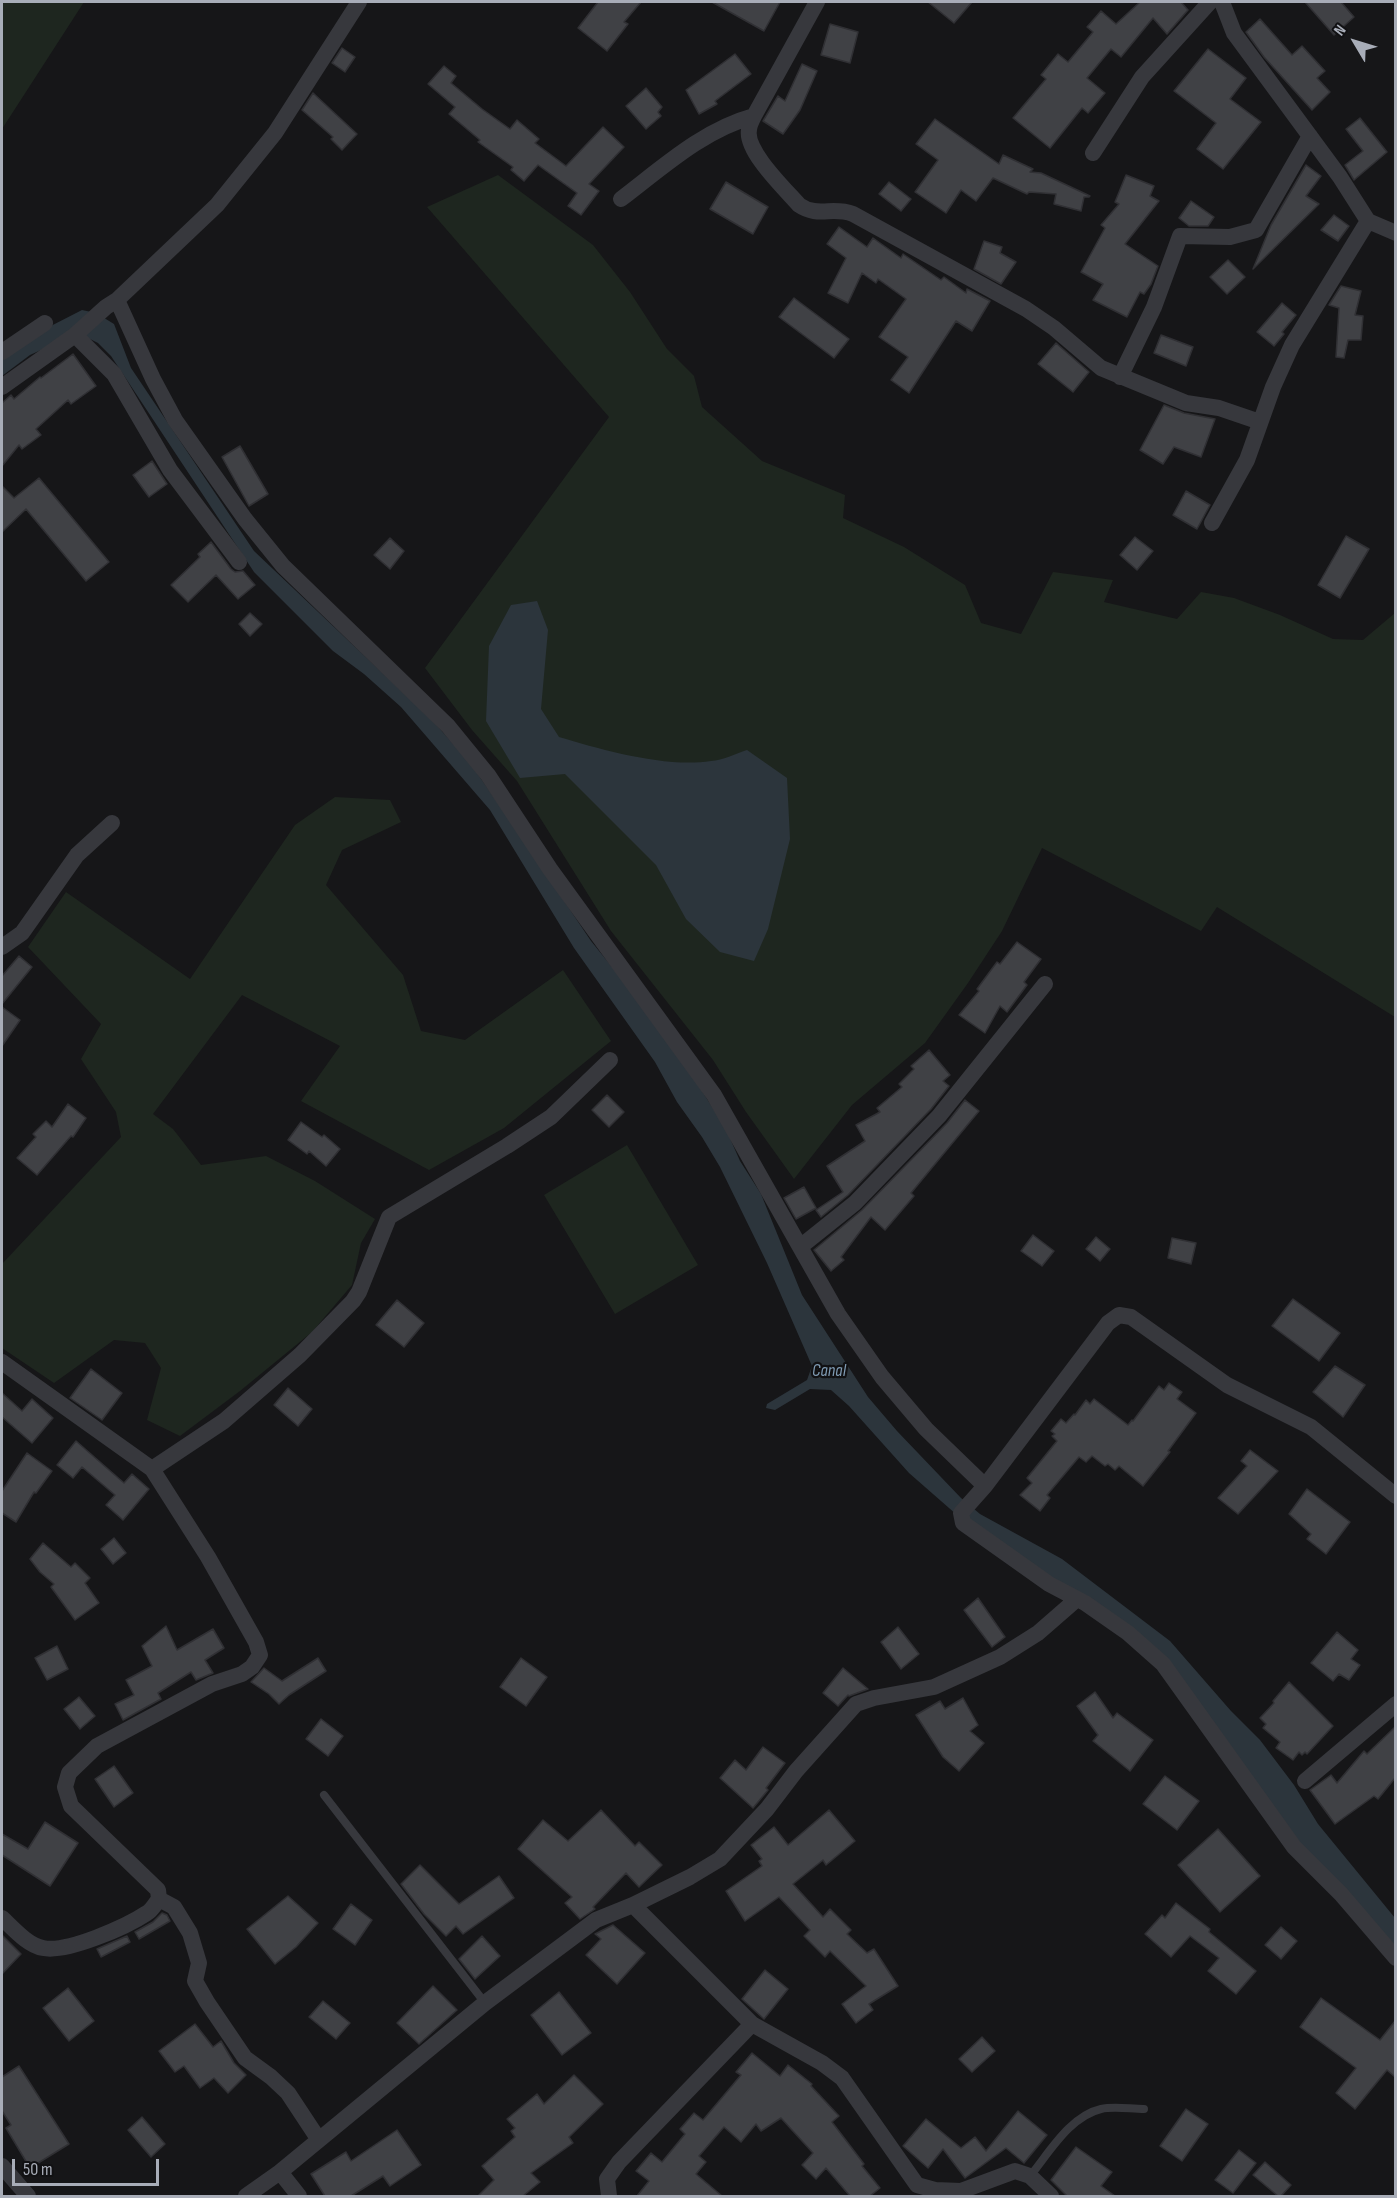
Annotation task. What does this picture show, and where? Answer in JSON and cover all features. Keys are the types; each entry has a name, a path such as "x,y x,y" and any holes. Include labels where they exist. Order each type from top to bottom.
{"street":[{"path":"2,387 80,331 218,205 275,133 359,2"},
{"path":"818,2 754,116 748,131 750,141 759,158 798,205 807,211 817,213 837,210 853,214 1026,309 1101,368 1186,403 1219,408 1260,422"},
{"path":"1093,153 1142,77 1210,2"},
{"path":"1222,2 1234,33 1340,177 1368,221 1395,233"},
{"path":"621,199 689,147 730,123 754,116"},
{"path":"1120,376 1154,307 1180,236 1230,237 1256,230 1310,136"},
{"path":"1212,523 1247,460 1273,387 1292,345 1368,221"},
{"path":"112,303 175,420 245,519 283,566 448,726 489,775 550,869 714,1095 838,1314 882,1377 980,1492"},
{"path":"2,352 45,323"},
{"path":"80,331 114,375 170,470 239,562"},
{"path":"2,946 22,933 77,855 112,823"},
{"path":"800,1247 855,1203 939,1116 1045,984"},
{"path":"152,1469 224,1421 300,1355 353,1301 359,1292 389,1217 551,1117 610,1060"},
{"path":"1395,1496 1311,1426 1227,1385 1131,1317 1119,1315 1108,1323 980,1492 961,1513 963,1523 1049,1584 1077,1599 1128,1633 1163,1664 1294,1847 1341,1894 1395,1958"},
{"path":"2,1362 152,1469 208,1557 256,1642 260,1655 252,1667 242,1674 212,1684 97,1746 69,1773 65,1787 72,1806 158,1890 159,1899 150,1912 109,1932 67,1947 40,1947 30,1942 2,1918"},
{"path":"246,2196 280,2172 485,2003 596,1920 690,1878 720,1859 767,1809 796,1771 856,1704 874,1698 934,1687 1000,1657 1038,1633 1077,1599"},
{"path":"1305,1781 1395,1704"},
{"path":"159,1899 174,1907 190,1933 199,1964 195,1981 207,2002 245,2058 288,2093 319,2140"},
{"path":"633,1905 752,2024 822,2063 842,2078 913,2181 921,2188 961,2191 1014,2171 1030,2176 1051,2196"},
{"path":"609,2196 607,2180 619,2162 752,2024"},
{"path":"2,2166 28,2196"},
{"path":"280,2172 299,2196"}],"lane":[{"path":"324,1795 485,2003"},
{"path":"1030,2176 1067,2132 1088,2113 1103,2108 1144,2109"}],"shaded area":[{"path":"2,2 84,2 2,129"},
{"path":"498,175 593,245 630,292 667,349 694,376 702,407 762,461 845,495 843,518 904,547 965,585 981,623 1021,634 1053,572 1113,580 1104,602 1177,619 1201,592 1234,598 1280,615 1333,639 1363,640 1395,613 1395,1017 1217,907 1201,931 1042,848 1002,931 925,1043 852,1105 794,1179 746,1112 713,1060 611,931 517,781 472,730 425,668 609,417 427,207"},
{"path":"335,797 390,800 401,822 342,850 326,885 403,975 421,1031 465,1040 563,970 611,1041 504,1128 429,1170 301,1101 340,1046 242,995 153,1114 173,1129 201,1165 266,1156 315,1181 375,1219 361,1243 352,1285 312,1332 180,1436 147,1420 161,1368 145,1343 114,1340 54,1383 2,1348 2,1264 121,1137 116,1112 81,1059 101,1024 28,947 66,892 190,979 295,825"},
{"path":"627,1145 698,1265 615,1314 544,1195"}],"water":[{"name":"Canal","path":"82,310 96,313 114,324 131,368 254,551 432,720 470,763 591,941 629,988 691,1074 725,1127 740,1161 761,1194 802,1295 868,1397 961,1498 980,1514 1062,1559 1170,1641 1231,1711 1260,1740 1294,1785 1318,1824 1395,1918 1395,1954 1312,1861 1175,1672 957,1515 909,1473 849,1406 831,1390 810,1389 775,1410 766,1408 767,1404 807,1380 812,1366 767,1263 720,1167 702,1137 677,1102 655,1062 574,948 490,810 401,707 364,674 333,651 254,572 111,356 98,343 78,333 30,355 2,376 2,358 43,330"},
{"path":"537,601 548,630 541,709 559,737 634,756 674,762 693,763 716,760 747,750 787,778 790,839 768,929 754,961 720,952 686,919 656,865 565,774 520,778 486,721 489,646 511,605"}],"building":[{"path":"598,2 641,2 624,22 628,24 607,51 578,28"},
{"path":"712,2 780,2 764,31"},
{"path":"928,2 972,2 954,23"},
{"path":"1140,2 1181,2 1188,10 1167,34 1153,18 1121,57 1111,49 1087,78 1105,93 1088,113 1082,108 1050,148 1013,118 1046,79 1041,75 1058,54 1068,62 1093,32 1087,27 1101,11 1116,24"},
{"path":"1305,2 1341,2 1354,17 1334,35"},
{"path":"1260,19 1292,55 1302,46 1325,71 1317,78 1330,92 1312,110 1264,57 1246,32"},
{"path":"830,24 858,32 850,63 821,55"},
{"path":"342,48 355,57 345,72 332,63"},
{"path":"1208,49 1246,78 1230,99 1261,122 1223,169 1197,149 1216,123 1174,91"},
{"path":"735,54 751,74 715,101 717,104 699,114 686,90"},
{"path":"802,64 817,71 800,110 783,134 763,121 778,96 785,101"},
{"path":"444,66 456,76 451,83 482,109 510,129 517,120 539,139 535,143 566,166 603,127 624,147 589,184 599,191 581,215 568,206 577,193 538,165 524,181 511,170 513,167 478,142 480,140 449,114 455,107 428,84"},
{"path":"646,88 662,107 658,112 661,116 646,129 626,106"},
{"path":"313,93 357,134 342,150 331,139 333,137 302,110"},
{"path":"1360,118 1387,152 1354,180 1345,165 1363,151 1346,129"},
{"path":"935,119 999,164 1003,155 1033,169 1030,172 1041,173 1090,196 1084,197 1081,211 1054,204 1056,194 1029,192 1027,194 993,178 976,201 961,190 946,213 915,192 938,160 916,144"},
{"path":"1306,165 1321,176 1306,196 1319,204 1253,269 1271,225"},
{"path":"1126,175 1154,186 1150,196 1159,201 1125,244 1158,266 1151,284 1144,294 1140,292 1127,317 1093,300 1103,284 1081,272 1105,228 1101,225 1119,204 1115,202"},
{"path":"726,182 768,207 753,234 710,209"},
{"path":"889,182 911,199 901,211 879,194"},
{"path":"1191,201 1214,217 1208,226 1189,226 1179,218"},
{"path":"1334,215 1349,226 1338,241 1321,230"},
{"path":"839,227 867,247 873,238 901,258 903,254 941,280 944,277 966,293 967,289 990,301 972,331 956,321 909,393 891,380 908,357 879,337 906,299 878,279 876,283 862,273 848,303 828,293 846,258 827,244"},
{"path":"984,241 1002,247 1000,253 1016,262 1001,284 974,269"},
{"path":"1228,260 1245,277 1227,294 1210,277"},
{"path":"1341,286 1361,291 1355,315 1363,316 1361,340 1348,340 1344,358 1336,357 1339,308 1329,305"},
{"path":"794,298 849,339 834,358 779,317"},
{"path":"1282,303 1296,315 1274,346 1257,332"},
{"path":"1161,335 1193,347 1186,366 1154,353"},
{"path":"1056,343 1089,372 1073,392 1038,364"},
{"path":"73,354 96,386 71,404 68,400 36,429 41,435 22,449 19,445 2,466 2,403 11,395 14,399"},
{"path":"1164,405 1184,413 1215,419 1201,457 1174,447 1163,464 1140,450"},
{"path":"240,446 268,494 249,506 222,457"},
{"path":"152,461 167,484 149,497 133,475"},
{"path":"39,478 109,562 86,581 26,509 2,532 2,486 14,498"},
{"path":"1186,491 1210,505 1197,529 1173,515"},
{"path":"1346,536 1369,549 1340,598 1318,585"},
{"path":"1135,537 1153,551 1137,570 1120,555"},
{"path":"390,538 404,551 390,569 374,555"},
{"path":"211,542 231,569 235,572 243,571 255,585 238,599 216,575 188,602 171,585 200,557 198,554"},
{"path":"250,613 262,624 250,636 239,624"},
{"path":"1017,942 1041,959 1024,982 1027,985 1007,1012 1000,1006 985,1033 959,1015 979,991 977,989 997,962 1000,964"},
{"path":"19,956 32,967 2,1004 2,976"},
{"path":"2,1007 20,1020 2,1046"},
{"path":"929,1050 950,1075 943,1081 949,1086 931,1109 848,1195 821,1217 816,1210 843,1192 827,1166 865,1141 856,1125 880,1112 877,1108 902,1087 899,1084 914,1069 911,1066"},
{"path":"607,1095 624,1112 609,1127 592,1110"},
{"path":"965,1100 979,1111 911,1193 914,1196 885,1230 871,1217 841,1257 844,1260 831,1271 814,1250 862,1210 947,1123"},
{"path":"68,1104 86,1118 73,1137 71,1136 37,1175 17,1158 36,1137 33,1134 46,1121 52,1127"},
{"path":"301,1122 322,1137 324,1135 340,1149 326,1166 309,1151 307,1154 288,1140"},
{"path":"804,1187 816,1208 796,1219 784,1198"},
{"path":"1033,1235 1054,1251 1042,1266 1021,1251"},
{"path":"1096,1237 1110,1249 1100,1261 1086,1249"},
{"path":"1172,1238 1196,1243 1191,1264 1168,1258"},
{"path":"1293,1299 1340,1333 1319,1361 1272,1326"},
{"path":"397,1300 424,1323 404,1347 376,1325"},
{"path":"1335,1366 1365,1385 1343,1417 1313,1392"},
{"path":"91,1369 122,1393 102,1420 70,1398"},
{"path":"1169,1383 1182,1392 1177,1399 1196,1413 1168,1451 1170,1452 1143,1486 1119,1466 1115,1470 1092,1456 1086,1462 1079,1457 1047,1495 1050,1498 1040,1511 1020,1495 1032,1483 1027,1478 1057,1441 1052,1436 1055,1434 1051,1431 1061,1419 1066,1423 1086,1400 1090,1404 1094,1399 1128,1425 1159,1386 1164,1390"},
{"path":"288,1388 312,1409 298,1426 274,1405"},
{"path":"2,1393 22,1411 32,1399 53,1418 32,1443 2,1417"},
{"path":"76,1441 124,1483 132,1474 149,1489 123,1520 106,1505 115,1495 82,1467 73,1478 57,1465"},
{"path":"1250,1450 1278,1471 1238,1514 1218,1498 1247,1466 1241,1461"},
{"path":"27,1453 52,1471 36,1493 34,1492 16,1522 2,1513 2,1491"},
{"path":"1307,1489 1350,1522 1326,1554 1307,1539 1311,1534 1289,1514"},
{"path":"114,1538 126,1553 113,1564 101,1549"},
{"path":"43,1543 71,1567 75,1563 90,1578 85,1583 99,1603 75,1620 51,1587 54,1584 30,1559"},
{"path":"978,1598 1005,1637 992,1647 964,1610"},
{"path":"166,1626 177,1650 213,1629 224,1648 205,1660 213,1673 196,1680 191,1672 158,1693 161,1699 123,1720 115,1704 134,1695 126,1680 152,1666 142,1646"},
{"path":"898,1627 919,1654 901,1669 881,1642"},
{"path":"1337,1632 1358,1650 1351,1659 1360,1665 1349,1680 1339,1674 1333,1681 1311,1663"},
{"path":"57,1646 68,1669 47,1680 35,1658"},
{"path":"318,1658 326,1671 279,1704 251,1682 264,1668 282,1681"},
{"path":"521,1658 547,1677 526,1706 500,1687"},
{"path":"843,1668 868,1689 848,1695 838,1706 823,1693"},
{"path":"1289,1682 1333,1726 1307,1754 1305,1752 1302,1755 1299,1752 1293,1760 1276,1748 1280,1742 1263,1728 1266,1724 1260,1718"},
{"path":"1095,1692 1113,1718 1117,1713 1153,1740 1130,1771 1093,1741 1098,1735 1077,1706"},
{"path":"79,1697 95,1716 80,1729 64,1709"},
{"path":"963,1698 978,1725 970,1731 984,1743 959,1771 943,1757 916,1715 940,1701 945,1709"},
{"path":"321,1719 343,1736 328,1756 306,1739"},
{"path":"1395,1727 1395,1778 1378,1799 1374,1796 1335,1824 1310,1790 1331,1775 1337,1783 1364,1751 1367,1754"},
{"path":"763,1747 785,1763 753,1808 720,1778 735,1760 746,1770"},
{"path":"114,1766 133,1793 114,1807 95,1779"},
{"path":"1165,1776 1199,1801 1177,1830 1143,1804"},
{"path":"601,1810 635,1846 639,1842 662,1865 639,1887 626,1873 593,1907 595,1909 580,1919 565,1903 572,1897 518,1849 543,1820 568,1841"},
{"path":"829,1810 855,1841 826,1865 823,1860 793,1884 823,1917 830,1909 851,1930 847,1934 867,1953 874,1949 898,1986 869,2004 873,2010 856,2023 842,2004 866,1986 830,1951 825,1957 804,1936 810,1930 779,1897 745,1921 726,1891 762,1866 759,1861 762,1859 751,1845 774,1827 788,1845"},
{"path":"45,1822 78,1843 50,1886 2,1855 2,1834 28,1849"},
{"path":"1218,1829 1260,1876 1220,1912 1178,1865"},
{"path":"420,1865 459,1904 499,1876 514,1898 463,1934 456,1926 446,1936 424,1914 401,1884"},
{"path":"288,1896 318,1923 296,1947 275,1964 247,1929"},
{"path":"1176,1903 1210,1929 1209,1932 1256,1971 1236,1994 1208,1971 1219,1958 1190,1936 1171,1957 1145,1934 1162,1915 1165,1918"},
{"path":"351,1904 372,1920 355,1945 333,1929"},
{"path":"162,1913 167,1915 170,1921 139,1939 135,1932 153,1922"},
{"path":"613,1925 645,1953 617,1984 586,1955 601,1939 595,1934"},
{"path":"1281,1927 1297,1941 1281,1959 1265,1945"},
{"path":"2,1935 21,1954 2,1974"},
{"path":"127,1936 130,1942 101,1957 97,1949"},
{"path":"482,1936 500,1956 475,1979 459,1959"},
{"path":"765,1970 788,1989 764,2019 742,1999"},
{"path":"433,1986 457,2010 419,2044 397,2023"},
{"path":"68,1988 94,2021 69,2041 43,2008"},
{"path":"559,1992 591,2033 562,2055 531,2015"},
{"path":"1321,1998 1380,2040 1395,2021 1395,2077 1387,2070 1355,2109 1336,2093 1356,2068 1300,2027"},
{"path":"323,2001 350,2023 336,2039 309,2017"},
{"path":"195,2024 213,2047 221,2041 234,2063 246,2075 228,2093 214,2078 200,2088 184,2066 175,2072 159,2051"},
{"path":"982,2037 995,2051 972,2072 959,2059"},
{"path":"752,2053 780,2076 788,2065 812,2084 811,2086 839,2116 832,2122 880,2188 870,2196 850,2196 826,2168 816,2179 802,2165 813,2153 781,2118 761,2131 756,2124 741,2142 724,2127 699,2156 706,2162 696,2174 722,2196 637,2196 649,2181 636,2171 651,2153 662,2162 685,2134 680,2129 694,2113 703,2120 741,2075 736,2072"},
{"path":"19,2066 69,2144 30,2168 6,2128 11,2125 2,2111 2,2077"},
{"path":"574,2075 603,2104 569,2137 573,2143 531,2173 540,2182 523,2196 478,2196 494,2180 482,2166 515,2137 511,2131 515,2128 507,2119 537,2094 544,2104"},
{"path":"1186,2109 1208,2124 1182,2161 1160,2146"},
{"path":"1018,2111 1047,2135 1024,2163 1006,2148 965,2178 943,2149 928,2168 903,2146 926,2119 961,2148 975,2137 986,2151"},
{"path":"142,2117 165,2144 151,2157 128,2130"},
{"path":"397,2130 421,2165 390,2186 383,2176 351,2196 325,2196 311,2174 346,2152 351,2161"},
{"path":"1076,2147 1112,2172 1101,2186 1115,2196 1067,2196 1051,2180"},
{"path":"1239,2150 1256,2163 1233,2193 1215,2180"},
{"path":"1265,2162 1291,2185 1281,2196 1278,2196 1253,2175"}]}
